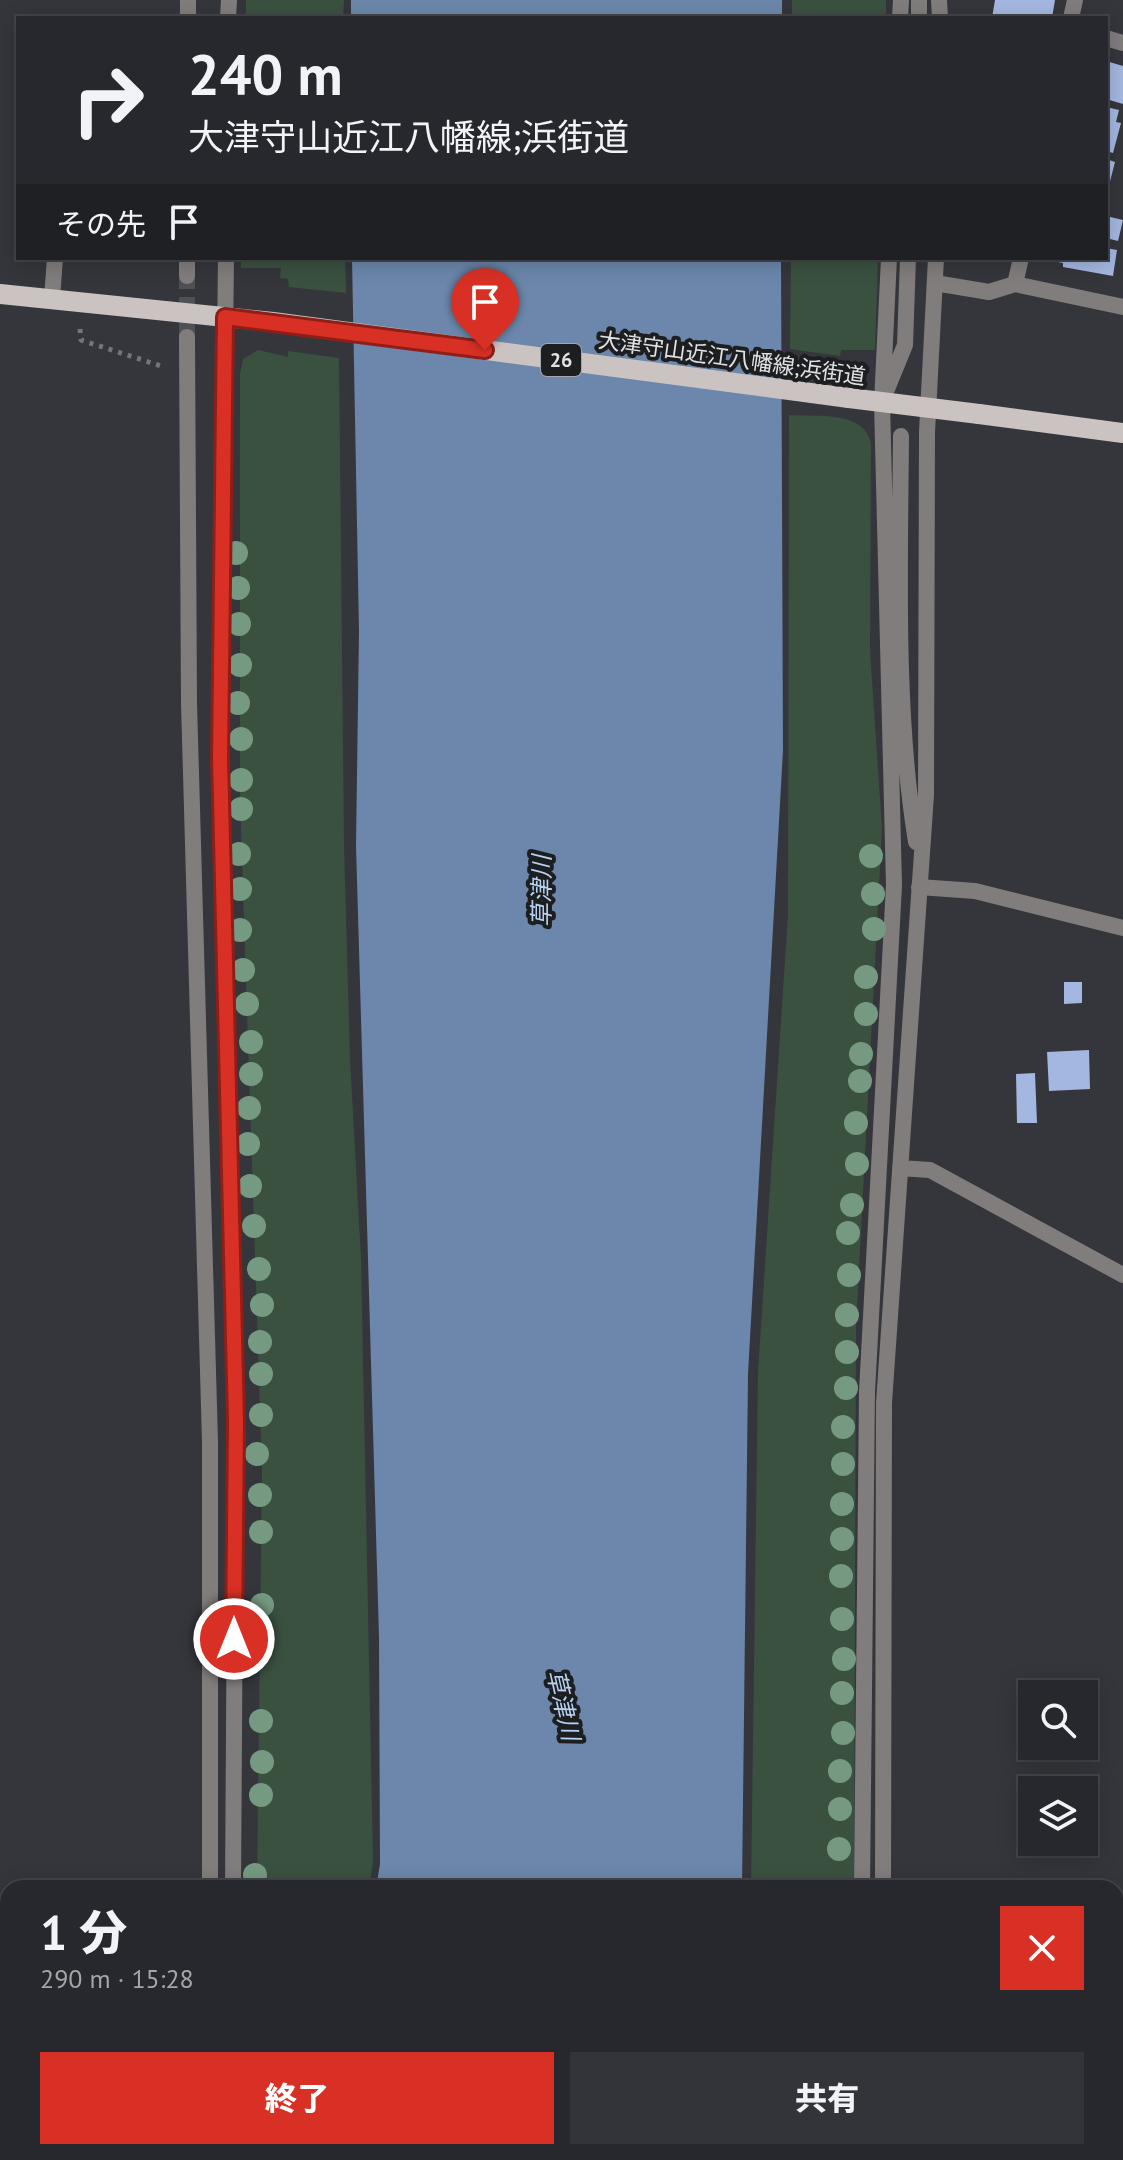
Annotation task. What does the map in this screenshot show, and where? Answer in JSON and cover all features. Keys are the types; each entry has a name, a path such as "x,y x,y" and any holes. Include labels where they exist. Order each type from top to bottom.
{"main road":[{"name":"大津守山近江八幡線;浜街道","path":"0,294 273,322 1123,433"}],"street":[{"path":"52,298 55,260"},
{"path":"187,260 187,276"},
{"path":"226,260 220,758 236,1421 233,1880"},
{"path":"862,1880 867,1392 894,885 882,403 889,260"},
{"path":"882,403 905,345 908,260"},
{"path":"883,1880 884,1403 926,795 927,432 936,260"},
{"path":"1015,284 1021,260"},
{"path":"935,283 989,292 1015,284 1123,307"},
{"path":"187,337 189,703 210,1442 210,1880"},
{"path":"901,436 901,614 909,799 920,879"},
{"path":"920,879 1123,928"},
{"path":"195,912 224,911"},
{"path":"201,1119 228,1124"},
{"path":"900,1168 930,1170 1123,1275"}],"path":[{"path":"77,301 81,340 188,375"}],"green space":[{"path":"246,0 344,0 343,16 246,16"},
{"path":"792,0 886,0 886,16 792,16"},
{"path":"241,260 345,260 346,293 289,287 288,279 280,278 281,268 241,268"},
{"path":"791,260 878,260 875,350 841,350 840,356 790,349"},
{"path":"258,350 288,357 288,351 339,358 344,846 350,1059 361,1259 373,1862 370,1880 257,1880 262,1470 240,798 240,374 243,359"},
{"path":"789,415 837,417 859,425 867,432 871,443 870,651 882,829 856,1327 854,1880 751,1880 758,1372 788,914"}],"water":[{"path":"351,0 782,0 782,16 351,16"},
{"name":"草津川","path":"352,260 781,260 783,750 748,1374 742,1880 377,1880 380,1864 379,1637 356,846 359,631"}],"building":[{"path":"995,0 1055,0 1052,16 992,16"},
{"path":"1108,62 1123,66 1123,104 1108,100"},
{"path":"1108,107 1119,110 1116,122 1121,123 1113,153 1108,152"},
{"path":"1108,160 1115,162 1108,189"},
{"path":"1108,216 1123,220 1118,241 1108,238"},
{"path":"1108,248 1117,250 1113,276 1063,267 1063,263 1052,261 1108,260"},
{"path":"1064,982 1082,982 1082,1003 1064,1004"},
{"path":"1089,1050 1090,1089 1049,1091 1047,1052"},
{"path":"1035,1073 1037,1123 1017,1123 1016,1074"}],"tunnel":[{"path":"187,276 187,337"}],"route":[{"path":"234,1639 236,1421 220,758 225,317 485,350"}]}
